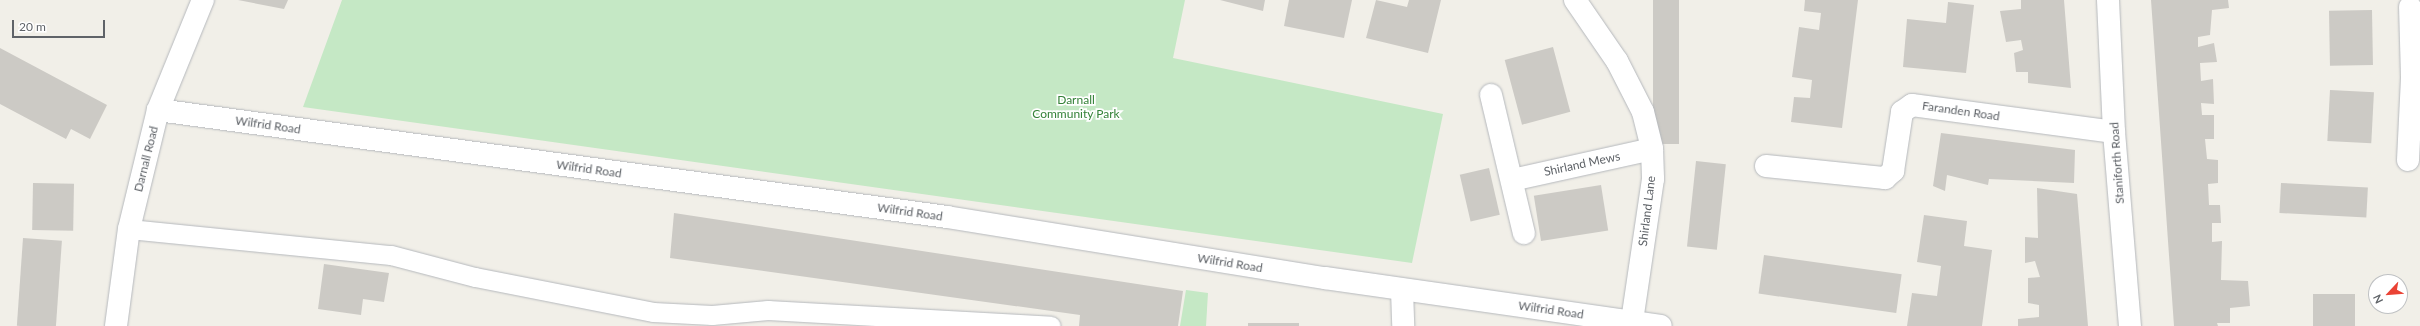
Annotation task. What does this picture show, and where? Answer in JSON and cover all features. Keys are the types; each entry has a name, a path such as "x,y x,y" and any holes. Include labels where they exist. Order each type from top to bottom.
{"street":[{"name":"Darnall Road","path":"116,326 129,228 158,110 203,0"},
{"name":"Staniforth Road","path":"2108,0 2114,132 2130,326"},
{"name":"Shirland Lane","path":"1578,1 1618,62 1643,112 1652,149 1653,179 1632,321"},
{"path":"2408,160 2416,77 2410,7"},
{"path":"1491,95 1524,233"},
{"name":"Faranden Road","path":"1766,166 1885,178 1893,172 1902,112 1912,105 2114,132"},
{"name":"Wilfrid Road","path":"158,110 947,217 1402,290 1661,326"},
{"name":"Shirland Mews","path":"1512,180 1652,149"},
{"path":"1402,290 1403,326"}],"lane":[{"path":"129,228 391,255 475,277 653,312 717,320 768,310 1051,326"}],"green space":[{"name":"Darnall Community Park","path":"342,0 1185,0 1173,58 1443,114 1412,263 303,107"},
{"path":"1186,290 1208,293 1206,326 1180,326"}],"building":[{"path":"238,0 288,0 284,9"},
{"path":"1220,0 1265,0 1263,11"},
{"path":"1289,0 1352,0 1344,38 1284,26"},
{"path":"1376,0 1407,7 1409,0 1441,0 1428,53 1366,38"},
{"path":"1653,0 1679,0 1679,144 1653,144"},
{"path":"1805,0 1858,0 1842,128 1791,122 1794,97 1810,98 1812,80 1792,77 1799,27 1819,30 1821,13 1804,11"},
{"path":"2021,0 2064,0 2071,88 2028,83 2028,72 2016,72 2014,53 2023,50 2021,40 2006,42 2000,11 2021,9"},
{"path":"2151,0 2228,0 2229,8 2212,10 2210,35 2198,37 2198,47 2214,43 2217,62 2200,63 2201,81 2213,79 2214,104 2201,103 2202,115 2214,115 2214,139 2205,139 2207,159 2218,160 2218,183 2208,184 2209,205 2220,205 2221,223 2212,223 2212,242 2222,241 2221,280 2248,281 2250,306 2230,308 2230,323 2217,323 2218,326 2174,326"},
{"path":"1948,2 1974,5 1966,73 1903,67 1907,19 1946,23"},
{"path":"2372,10 2373,65 2330,66 2329,11"},
{"path":"1553,47 1570,112 1522,125 1505,60"},
{"path":"0,48 107,105 90,139 71,129 66,139 0,104"},
{"path":"2330,90 2374,92 2371,143 2327,141"},
{"path":"1941,133 2075,150 2074,183 1989,179 1988,185 1947,175 1945,191 1933,186"},
{"path":"1696,161 1726,164 1717,250 1687,247"},
{"path":"1489,168 1500,215 1471,222 1460,175"},
{"path":"33,183 74,184 73,231 32,230"},
{"path":"2281,183 2368,188 2366,218 2279,213"},
{"path":"1601,185 1608,230 1541,241 1534,196"},
{"path":"2037,188 2077,194 2088,326 2018,326 2018,319 2039,317 2039,305 2028,303 2028,278 2040,277 2035,261 2025,263 2025,237 2038,238"},
{"path":"674,213 1183,291 1178,326 1079,326 1080,315 670,258"},
{"path":"1924,215 1967,221 1964,246 1992,250 1982,326 1907,326 1912,293 1937,296 1941,266 1917,262"},
{"path":"23,238 62,241 56,326 17,326"},
{"path":"1764,255 1902,274 1896,313 1759,294"},
{"path":"324,264 389,273 384,302 363,299 361,315 318,309"},
{"path":"2313,294 2355,294 2355,326 2313,326"},
{"path":"1248,323 1299,323 1299,326 1248,326"}]}
